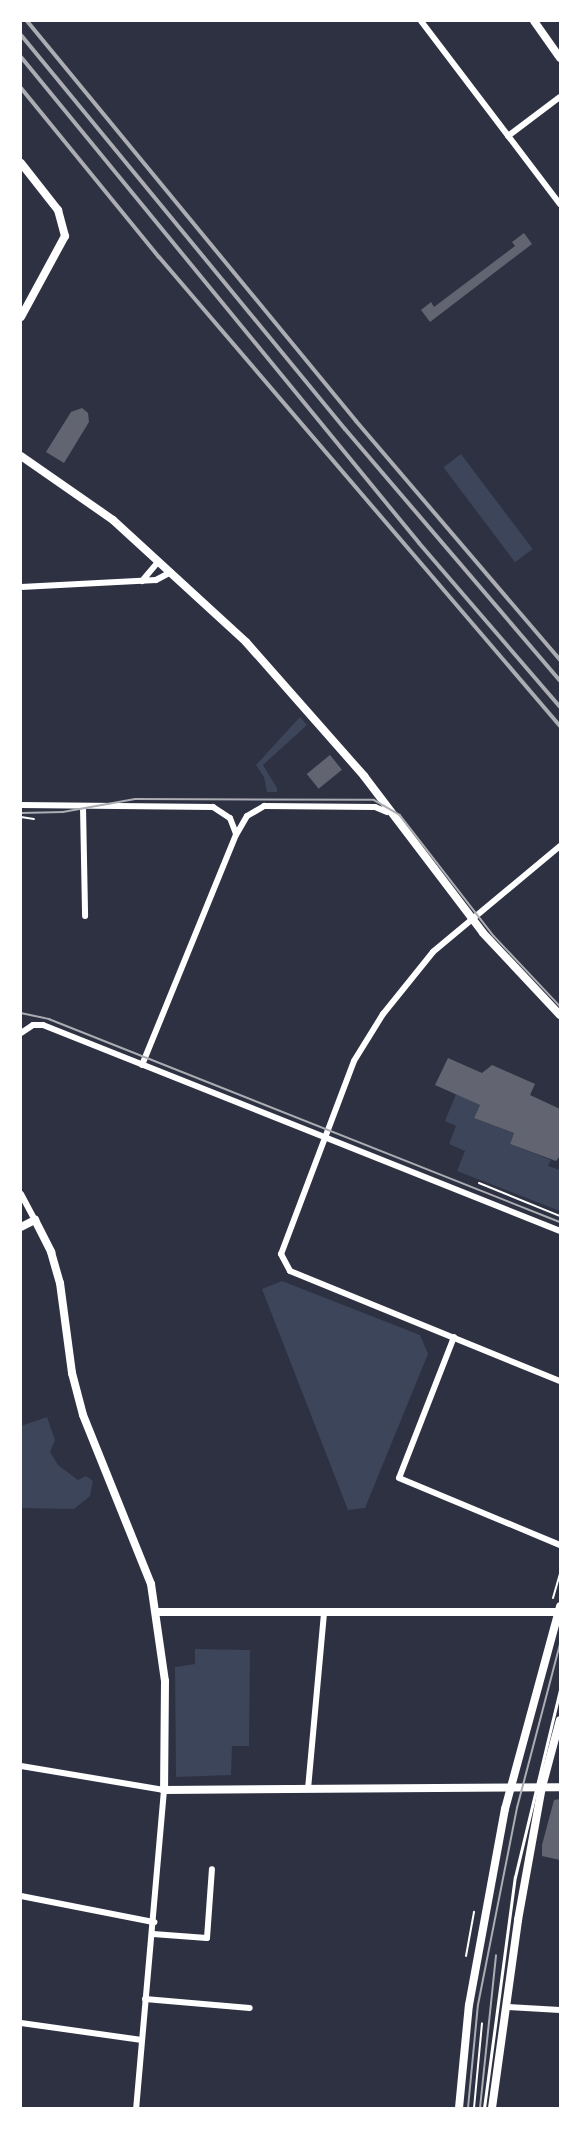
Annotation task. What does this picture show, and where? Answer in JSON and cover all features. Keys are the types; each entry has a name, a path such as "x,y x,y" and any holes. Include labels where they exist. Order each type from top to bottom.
{"main road":[{"path":"534,21 560,58"},
{"path":"459,2108 469,2005 510,1787 559,1610"},
{"path":"492,2108 538,1787 560,1719"}],"street":[{"path":"421,21 560,204"},
{"path":"508,136 560,97"},
{"path":"21,163 58,210 65,236 21,317"},
{"path":"21,456 107,515 171,572 286,685 364,776 387,812 470,918 560,1015"},
{"path":"142,581 159,561"},
{"path":"21,587 163,579 171,572"},
{"path":"21,805 213,807 230,818 236,835"},
{"path":"142,1065 236,835 247,816 264,806 375,807 387,812"},
{"path":"83,807 86,916"},
{"path":"560,846 470,918 414,972 382,1014 354,1061 281,1254 290,1271 560,1381"},
{"path":"21,1033 33,1025 142,1065 560,1231"},
{"path":"21,1194 58,1274 72,1373 83,1415 135,1539 156,1612 165,1681 164,1790 136,2108"},
{"path":"21,1227 35,1220"},
{"path":"454,1337 399,1478 560,1545"},
{"path":"156,1612 324,1613 559,1610"},
{"path":"308,1789 324,1613"},
{"path":"21,1766 164,1790 560,1787"},
{"path":"153,1934 207,1938 212,1869"},
{"path":"21,1896 154,1922"},
{"path":"145,1999 250,2008"},
{"path":"506,2007 560,2010"},
{"path":"21,2023 142,2040"}],"lane":[{"path":"484,2108 504,1948 560,1690"}],"path":[{"path":"21,817 34,819"},
{"path":"479,1183 560,1216"},
{"path":"474,2108 482,2023"}],"shaded area":[{"path":"461,454 533,549 515,562 443,467"},
{"path":"300,717 307,725 263,765 277,788 277,792 267,792 264,777 256,765"},
{"path":"456,1094 480,1105 474,1118 514,1133 510,1144 551,1160 548,1166 560,1170 560,1211 457,1171 465,1151 449,1144 456,1126 445,1121"},
{"path":"282,1281 420,1335 428,1354 365,1508 348,1510 262,1289"},
{"path":"47,1417 55,1440 50,1452 58,1465 78,1480 86,1476 93,1481 90,1496 74,1509 21,1508 21,1426"},
{"path":"195,1649 250,1650 249,1746 232,1746 231,1775 176,1777 175,1667 195,1664"}],"building":[{"path":"524,233 532,244 430,322 421,310 431,302 434,307 515,246 512,242"},
{"path":"82,408 88,413 89,422 64,463 46,452 71,412"},
{"path":"330,755 342,770 319,789 307,774"},
{"path":"448,1058 482,1073 492,1065 535,1084 530,1095 560,1109 560,1156 556,1161 510,1144 514,1133 474,1118 480,1105 435,1085"},
{"path":"560,1799 560,1860 542,1856 542,1845 554,1800"}],"tram line":[{"path":"21,813 63,812 135,799 374,800 400,815 494,936 560,1006"},
{"path":"21,1013 49,1019 560,1222"},
{"path":"468,2108 478,2005 517,1808 560,1644"},
{"path":"480,2108 496,1956"}],"railway":[{"path":"27,21 356,421 560,660"},
{"path":"21,35 345,429 560,681"},
{"path":"21,57 419,543 560,707"},
{"path":"21,88 159,257 560,726"}]}
